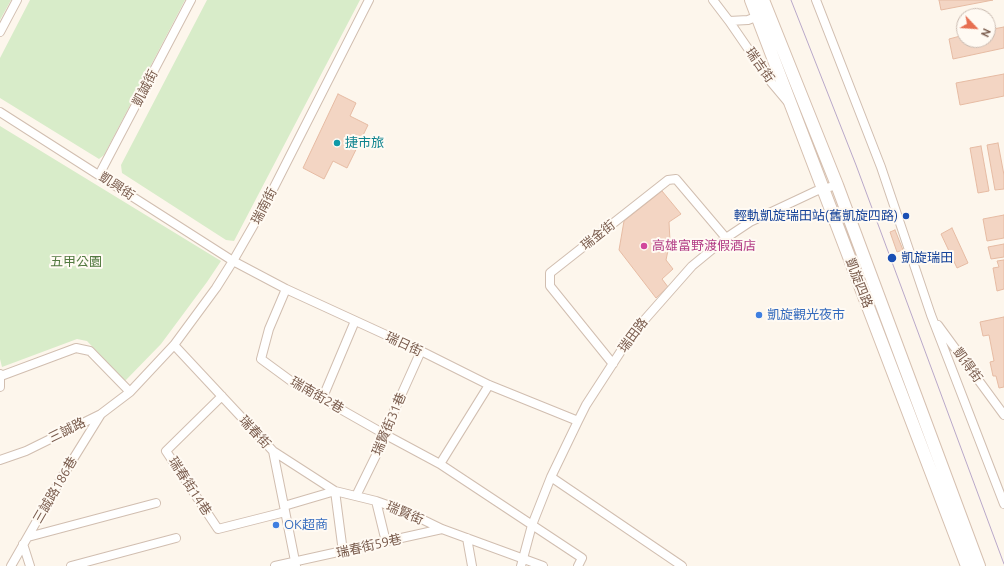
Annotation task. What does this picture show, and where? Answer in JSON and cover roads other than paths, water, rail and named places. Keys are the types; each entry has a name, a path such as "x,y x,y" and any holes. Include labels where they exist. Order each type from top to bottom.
{"street":[{"path":"0,32 17,0"},
{"name":"凱誠街","path":"100,175 191,0"},
{"name":"瑞南街","path":"130,392 174,346 209,298 233,261 264,207 369,0"},
{"name":"瑞吉街","path":"713,0 792,109"},
{"name":"凱旋四路","path":"751,0 763,14 836,185 979,566"},
{"name":"凱旋四路","path":"763,0 763,14 792,109 967,566"},
{"path":"816,0 881,167 931,315 1004,504"},
{"path":"729,21 748,20 763,14"},
{"name":"凱興街","path":"0,112 233,261"},
{"name":"瑞金街","path":"613,364 550,286 550,273 668,180 676,179 726,238"},
{"name":"瑞田路","path":"522,562 532,525 551,477 578,421 586,405 632,334 692,266 726,238 750,222 823,188 836,185"},
{"name":"瑞日街","path":"233,261 286,289 421,351 489,385 578,421"},
{"name":"瑞南街2巷","path":"286,289 269,330 261,359 291,381 440,464 582,558 578,566"},
{"name":"凱得街","path":"931,315 1004,415"},
{"path":"323,398 355,322"},
{"name":"瑞春街","path":"174,346 273,451 296,564"},
{"path":"0,387 0,375 76,348 90,351 130,392"},
{"name":"瑞賢街31巷","path":"356,496 386,435 394,411 421,351"},
{"path":"440,464 489,385"},
{"name":"三誠路","path":"0,460 26,451 101,414 130,392"},
{"name":"瑞春街14巷","path":"222,396 166,451 218,529 285,509"},
{"name":"三誠路186巷","path":"11,566 62,477 101,414"},
{"name":"瑞賢街","path":"273,451 335,491 376,501 406,512 442,529 467,538 522,562 543,566"},
{"path":"551,477 682,566"},
{"path":"285,509 335,491 343,552"},
{"path":"376,501 386,542"},
{"path":"28,537 156,503"},
{"name":"瑞春街59巷","path":"276,566 296,564 442,529"},
{"path":"71,566 176,538"},
{"path":"467,538 472,566"},
{"path":"23,544 30,566"}],"tram line":[{"path":"791,0 856,165 1004,564"}],"place":[{"name":"捷市旅","path":"337,143"},
{"name":"輕軌凱旋瑞田站(舊凱旋四路)","path":"906,216"},
{"name":"高雄富野渡假酒店","path":"644,246"},
{"name":"凱旋瑞田","path":"892,258"},
{"name":"凱旋觀光夜市","path":"759,315"},
{"name":"OK超商","path":"276,525"}],"park label":[{"name":"五甲公園","path":"76,262"}]}
